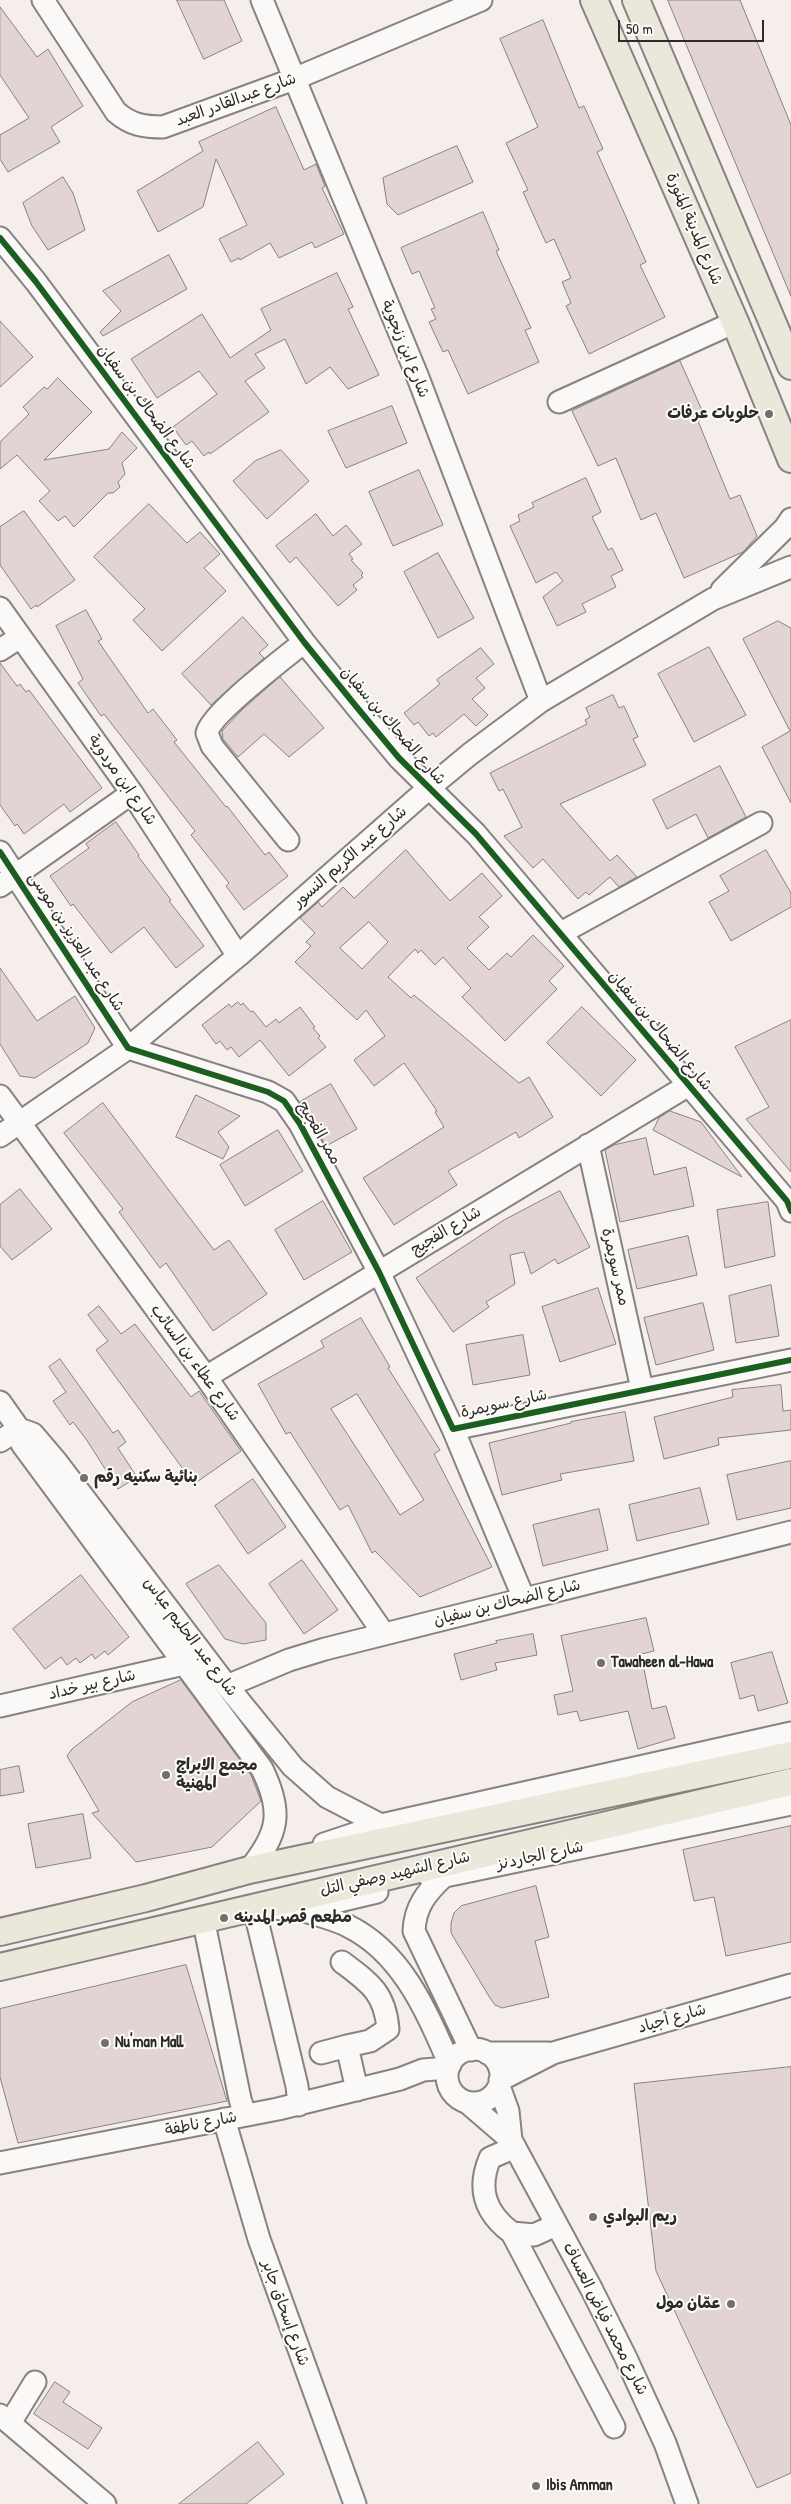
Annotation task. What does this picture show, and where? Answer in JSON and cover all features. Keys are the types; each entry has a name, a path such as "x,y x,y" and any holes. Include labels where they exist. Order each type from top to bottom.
{"main road":[{"name":"شارع المدينة المنورة","path":"594,0 735,322 791,459"},
{"path":"636,0 791,366"},
{"name":"شارع الشهيد وصفي التل","path":"0,1932 146,1898 249,1870 791,1755"},
{"name":"شارع الشهيد وصفي التل","path":"0,1966 791,1782"}],"street":[{"name":"شارع عبدالقادر العبد","path":"43,0 116,112 135,125 163,127 294,79 480,0"},
{"name":"شارع ابن زنجوية","path":"262,0 417,375 541,701"},
{"name":"شارع الضحاك بن سفيان","path":"0,238 36,282 304,642 399,758 476,834 562,933 687,1086 783,1196 791,1211"},
{"path":"559,402 735,322"},
{"name":"شارع عبد الكريم النسور","path":"713,599 786,528 791,519"},
{"name":"شارع عبد الكريم النسور","path":"0,1136 128,1048 238,956 428,788 541,701 713,599 791,567"},
{"name":"شارع ابن مردوية","path":"0,608 132,793 238,956"},
{"path":"0,650 20,636"},
{"path":"288,840 212,746 207,733 210,725 232,702 304,642"},
{"path":"8,880 132,793"},
{"path":"562,933 761,823"},
{"name":"شارع عبد العزيز بن موسى","path":"0,852 8,880 128,1048"},
{"name":"ممر الفجيج","path":"128,1048 268,1092 284,1101 300,1124 379,1272"},
{"name":"شارع الفجيج","path":"206,1377 687,1086"},
{"name":"شارع عطاء بن السائب","path":"0,1096 206,1377 384,1634"},
{"name":"ممر سويمرة","path":"588,1145 642,1389"},
{"name":"شارع سويمرة","path":"379,1272 452,1429 791,1360"},
{"name":"شارع عبد الحليم عباس","path":"0,1402 19,1429 22,1444 184,1664 254,1755 274,1796 275,1815 272,1836 265,1850 249,1870"},
{"path":"0,1441 19,1429"},
{"name":"شارع عبد الحليم عباس","path":"19,1429 33,1434 56,1461 227,1686 293,1767 313,1785 345,1808 381,1825"},
{"path":"452,1429 524,1599"},
{"name":"شارع الضحاك بن سفيان","path":"227,1686 289,1660 384,1634 791,1532"},
{"name":"شارع بير خداد","path":"0,1706 184,1664"},
{"path":"277,1864 326,1843 381,1825 791,1733"},
{"name":"شارع الجاردنز","path":"257,1907 301,1910 444,1876 791,1804"},
{"path":"301,1910 348,1926 386,1954 402,1973 428,2014 449,2067 448,2084 460,2097 486,2100 500,2083 497,2063 479,2051 414,1930 414,1917 420,1902 444,1876"},
{"path":"257,1907 297,2086 299,2105"},
{"path":"203,1918 240,2099 245,2115"},
{"path":"321,2053 370,2041 388,2029 386,2010 370,1983 342,1962"},
{"name":"شارع أجياد","path":"500,2083 553,2052 791,1986"},
{"path":"347,2046 357,2090"},
{"path":"449,2067 458,2054 479,2051"},
{"name":"شارع أجياد","path":"479,2051 553,2052"},
{"name":"شارع ناطفة","path":"0,2163 299,2105 423,2070 449,2067"},
{"name":"شارع ناطفة","path":"400,2078 460,2097"},
{"name":"شارع محمد فياض العساف","path":"500,2083 507,2106 513,2144 592,2288 647,2401 665,2443 687,2504"},
{"name":"شارع محمد فياض العساف","path":"460,2097 513,2144"},
{"name":"شارع إسحاق جابر","path":"224,2119 259,2239 355,2504"},
{"path":"513,2144 490,2158 483,2174 483,2188 487,2203 503,2226 512,2233 614,2427"},
{"path":"512,2233 534,2235 556,2225"},
{"path":"35,2382 5,2419 105,2504"}],"building":[{"path":"177,0 224,0 242,41 204,59"},
{"path":"668,0 740,0 791,125 791,296"},
{"path":"0,7 37,57 48,49 83,106 51,127 60,142 8,172 0,159 0,135 29,118 0,75"},
{"path":"543,20 579,108 584,106 603,149 597,152 646,262 640,265 665,317 589,354 566,306 571,303 562,282 571,278 554,239 546,243 523,192 528,190 506,143 538,127 500,39"},
{"path":"276,107 304,170 316,164 325,186 322,188 344,234 315,248 312,242 279,258 270,243 240,260 239,258 231,262 219,239 247,225 216,159 203,207 158,232 137,191 203,151 199,142"},
{"path":"457,146 473,182 398,215 387,204 383,178"},
{"path":"63,177 73,193 85,230 48,250 32,226 23,203"},
{"path":"483,212 499,250 496,251 531,328 525,330 539,362 468,394 448,350 443,352 429,322 436,319 431,309 435,308 419,271 412,274 401,248"},
{"path":"169,255 187,289 103,336 100,332 121,311 103,291"},
{"path":"337,273 353,307 348,309 379,375 348,389 330,367 306,384 285,339 255,354 265,368 245,381 269,412 210,454 209,452 204,456 192,441 186,445 173,427 217,394 199,371 157,398 131,359 202,314 230,358 271,330 261,309"},
{"path":"0,321 33,357 0,387"},
{"path":"680,361 705,417 698,421 730,499 740,495 757,536 743,552 684,578 656,513 641,520 616,458 598,466 572,411"},
{"path":"58,378 92,412 44,460 109,449 122,432 137,448 122,463 125,474 118,482 120,487 113,493 108,493 74,527 65,516 58,521 39,501 50,491 17,455 0,469 0,442 29,414 23,407 44,387 47,389"},
{"path":"392,406 407,443 346,468 328,431"},
{"path":"281,450 309,481 267,519 233,481 255,461"},
{"path":"419,470 443,525 393,546 369,492"},
{"path":"586,478 601,512 592,517 608,550 612,548 623,570 611,576 616,587 582,604 586,612 557,626 543,597 563,581 556,572 536,583 510,526 520,521 518,515 534,507 532,503"},
{"path":"149,504 187,543 200,532 220,554 204,568 226,591 162,651 133,620 145,609 94,557"},
{"path":"24,511 75,580 37,607 36,605 31,609 0,565 0,527"},
{"path":"316,514 333,536 346,525 362,544 349,554 353,559 351,560 363,573 361,575 363,577 353,585 357,590 338,606 296,557 290,563 276,546"},
{"path":"438,553 474,618 438,638 404,572"},
{"path":"86,610 102,639 98,641 148,713 153,709 177,740 174,742 226,807 265,855 269,852 288,876 244,910 226,886 229,883 191,835 195,831 104,714 101,716 78,683 83,679 56,626"},
{"path":"243,617 268,645 259,653 264,658 211,705 182,674"},
{"path":"778,621 791,628 791,803 762,747 790,731 743,639"},
{"path":"709,647 746,715 694,742 658,674"},
{"path":"481,648 494,664 476,678 485,688 472,699 488,715 476,726 464,714 436,737 433,733 429,736 418,722 414,725 404,713 440,684 437,680"},
{"path":"0,663 17,686 20,684 26,692 29,690 102,788 70,812 64,804 24,834 17,824 15,826 0,805"},
{"path":"280,677 324,728 289,757 264,734 238,757 223,739 222,731 243,709"},
{"path":"613,695 619,708 624,706 638,737 633,739 646,765 560,804 610,861 617,855 637,877 619,887 610,877 589,895 586,892 578,899 543,859 533,868 504,836 522,827 503,789 499,791 490,773 587,724 585,720 590,717 586,708"},
{"path":"720,766 746,817 708,838 696,814 667,829 653,800"},
{"path":"116,822 138,856 171,900 169,901 204,946 176,968 144,927 111,953 73,904 71,906 50,876 89,848 86,844"},
{"path":"406,850 450,901 482,873 502,896 479,917 489,927 467,948 489,970 507,953 511,957 533,935 564,966 549,981 557,989 505,1041 462,997 471,988 443,957 435,965 421,950 418,953 415,949 388,977 411,998 414,995 519,1083 529,1077 553,1117 519,1138 516,1132 448,1171 457,1185 394,1225 363,1178 444,1127 435,1112 437,1111 404,1063 374,1086 354,1060 385,1036 366,1010 357,1020 295,962 311,946 306,942 315,933 300,918 318,902 322,907 343,887 354,898","holes":["369,922 388,942 362,969 340,948"]},
{"path":"766,850 791,893 791,907 731,941 709,902 729,891 720,876"},
{"path":"0,968 37,1021 75,996 95,1028 88,1043 35,1078 20,1076 0,1044"},
{"path":"238,1002 241,1005 243,1003 251,1012 253,1011 266,1027 276,1019 279,1023 300,1007 315,1027 313,1028 320,1036 318,1038 326,1047 289,1076 260,1040 239,1057 231,1047 227,1050 220,1041 216,1044 202,1025 229,1004 231,1007"},
{"path":"582,1007 636,1060 601,1096 547,1043"},
{"path":"791,1020 791,1172 746,1119 769,1107 735,1047"},
{"path":"331,1084 357,1129 326,1146 300,1102"},
{"path":"196,1095 240,1116 218,1132 229,1147 223,1159 176,1137"},
{"path":"103,1103 214,1250 229,1240 267,1294 213,1331 166,1263 160,1268 119,1212 123,1209 64,1133"},
{"path":"670,1111 701,1122 742,1177 653,1130 659,1118"},
{"path":"278,1130 303,1171 245,1206 220,1165"},
{"path":"646,1138 654,1175 686,1167 694,1206 620,1222 605,1150 614,1145"},
{"path":"20,1189 52,1229 12,1260 0,1246 0,1205"},
{"path":"560,1191 590,1247 558,1264 555,1259 531,1274 524,1252 510,1255 515,1284 486,1302 489,1307 453,1332 416,1278 504,1220"},
{"path":"323,1201 352,1252 304,1280 275,1230"},
{"path":"768,1202 775,1256 725,1268 717,1210"},
{"path":"688,1236 697,1275 637,1289 628,1250"},
{"path":"771,1285 779,1336 736,1343 729,1296"},
{"path":"598,1288 616,1344 560,1362 542,1307"},
{"path":"703,1303 714,1350 656,1365 644,1318"},
{"path":"99,1306 121,1334 135,1324 191,1397 199,1391 241,1451 194,1484 96,1350 108,1341 88,1315"},
{"path":"361,1318 390,1367 388,1368 440,1450 434,1454 492,1567 420,1597 375,1551 372,1553 348,1505 340,1510 290,1432 286,1434 258,1384 324,1347 321,1341","holes":["357,1394 424,1500 400,1515 331,1409"]},
{"path":"523,1335 530,1375 473,1385 466,1345"},
{"path":"60,1359 113,1433 118,1430 126,1442 118,1448 137,1477 118,1489 86,1439 73,1422 70,1425 53,1401 66,1392 49,1367"},
{"path":"781,1385 783,1411 791,1410 791,1430 718,1438 719,1445 664,1459 654,1417 733,1397 732,1390"},
{"path":"625,1412 634,1461 560,1474 562,1480 502,1495 489,1443 571,1422"},
{"path":"791,1461 791,1508 737,1520 727,1475"},
{"path":"253,1479 286,1527 248,1554 215,1506"},
{"path":"700,1488 709,1524 637,1541 629,1505"},
{"path":"599,1509 608,1550 543,1566 533,1525"},
{"path":"302,1560 338,1610 304,1634 269,1584"},
{"path":"219,1565 266,1623 266,1640 243,1644 225,1639 186,1584"},
{"path":"81,1575 129,1637 108,1655 105,1651 95,1659 92,1654 80,1663 76,1658 67,1665 61,1657 45,1669 13,1629"},
{"name":"Tawaheen al-Hawa","path":"646,1618 654,1651 641,1654 652,1709 666,1706 675,1738 638,1749 628,1711 580,1721 577,1711 558,1715 554,1695 573,1691 561,1636"},
{"path":"533,1634 537,1655 495,1663 497,1670 461,1680 454,1654 497,1643 496,1641"},
{"path":"772,1652 788,1703 758,1711 754,1695 740,1699 731,1663"},
{"name":"مجمع الابراج المهنية","path":"181,1680 251,1775 261,1801 212,1847 136,1862 92,1813 99,1811 67,1756 72,1749 132,1702"},
{"path":"19,1766 24,1792 0,1796 0,1770"},
{"path":"83,1814 91,1858 36,1868 28,1824"},
{"path":"791,1826 791,1942 726,1956 714,1897 694,1901 683,1850"},
{"path":"536,1886 549,1937 535,1941 549,1997 502,2008 495,2005 490,1998 451,1933 451,1923 454,1913 461,1906"},
{"name":"Nu'man Mall","path":"186,1965 227,2101 18,2143 0,2077 0,2009"},
{"name":"عمّان مول","path":"791,2067 791,2473 757,2488 656,2271 634,2084"},
{"path":"55,2382 70,2392 63,2402 102,2428 88,2449 34,2414"},
{"path":"258,2442 284,2474 246,2504 179,2504"}],"cycle path":[{"path":"0,238 36,282 304,642 355,705 399,758 476,834 787,1201 791,1211"},
{"path":"0,852 128,1048 268,1092 284,1101 300,1124 379,1272 453,1429 791,1360"}],"place":[{"name":"حلويات عرفات","path":"769,414"},
{"name":"بنائية سكنيه رقم","path":"84,1478"},
{"name":"Tawaheen al-Hawa","path":"601,1663"},
{"name":"مجمع الابراج المهنية","path":"166,1775"},
{"name":"مطعم قصر المدينه","path":"224,1918"},
{"name":"Nu'man Mall","path":"105,2043"},
{"name":"ريم البوادي","path":"593,2217"},
{"name":"عمّان مول","path":"731,2304"},
{"name":"Ibis Amman","path":"536,2486"}]}
